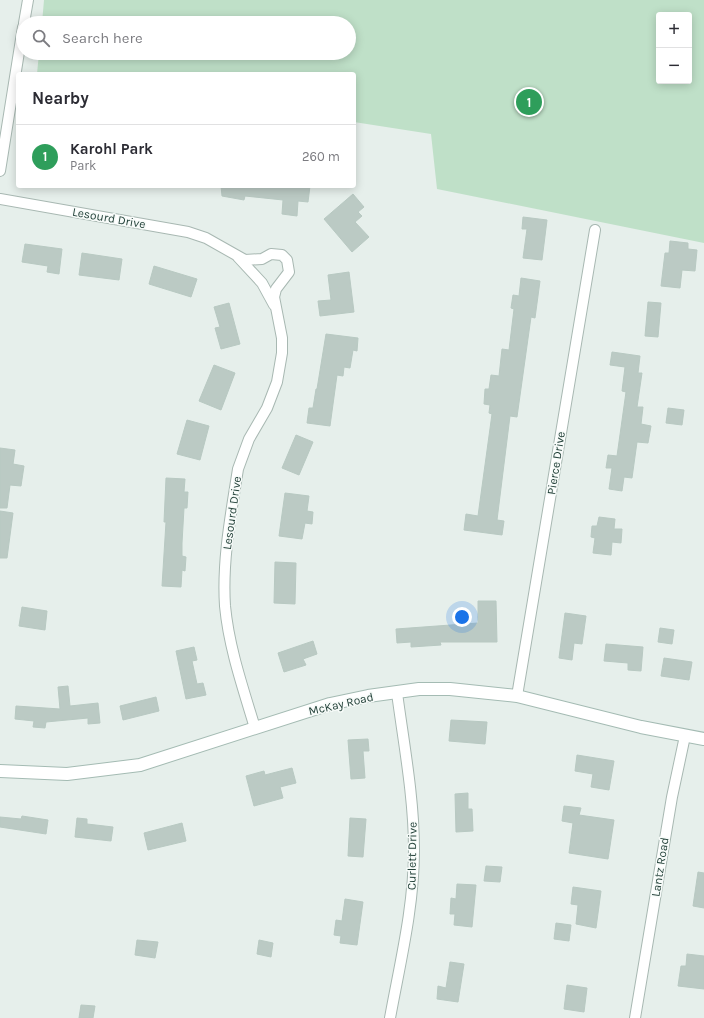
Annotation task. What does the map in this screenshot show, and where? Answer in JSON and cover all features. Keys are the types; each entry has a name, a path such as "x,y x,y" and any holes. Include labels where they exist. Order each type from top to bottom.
{"street":[{"path":"25,16 28,0"},
{"path":"0,171 18,60"},
{"name":"Lesourd Drive","path":"0,199 188,232 206,238 245,260 254,261 276,254 282,255 287,260 289,272 276,289 274,305"},
{"name":"Pierce Drive","path":"517,696 595,230"},
{"name":"Lesourd Drive","path":"237,256 262,283 274,305 282,338 281,368 272,396 249,439 238,469 225,573 228,626 239,674 255,728"},
{"name":"McKay Road","path":"0,771 67,774 140,765 330,704 368,696 419,689 450,689 517,696 685,736"},
{"name":"Curlett Drive","path":"390,1018 409,911 414,849 412,812 397,693"},
{"path":"685,736 704,738"},
{"name":"Lantz Road","path":"636,1018 672,797 685,736"}],"green space":[{"path":"44,0 704,0 704,243 437,189 431,134 356,122 356,72 37,72 38,60 356,60 356,16 43,16"}],"building":[{"path":"221,188 310,188 308,202 298,201 297,216 282,214 283,200 245,196 244,200 222,196"},
{"path":"353,194 364,207 358,212 362,216 355,222 369,237 352,252 324,219"},
{"path":"523,217 547,220 542,260 523,258 527,229 522,229"},
{"path":"670,241 688,243 688,249 697,250 695,271 682,270 680,288 661,286 665,253 669,253"},
{"path":"25,244 62,249 59,274 47,272 48,266 22,262"},
{"path":"82,253 122,259 119,280 79,275"},
{"path":"154,266 197,279 191,297 149,284"},
{"path":"349,272 354,312 320,316 318,301 331,300 328,275"},
{"path":"521,278 540,281 535,318 531,317 517,417 510,416 497,520 504,521 502,535 464,530 466,514 478,516 492,414 489,413 490,405 484,404 485,389 489,389 491,375 499,376 502,349 509,350 514,309 511,308 513,295 519,296"},
{"path":"648,302 661,303 658,337 645,336"},
{"path":"229,303 240,344 221,349 215,328 220,327 214,307"},
{"path":"326,334 358,338 357,351 353,350 350,368 344,367 343,376 337,375 330,426 307,423 309,408 313,408"},
{"path":"612,352 640,356 638,373 642,373 637,407 643,407 641,424 651,426 648,443 637,442 632,478 624,477 622,491 609,489 612,468 606,468 608,455 617,456 626,392 622,391 625,367 610,365"},
{"path":"214,365 235,373 221,410 199,401"},
{"path":"668,408 684,410 682,425 666,423"},
{"path":"187,420 209,426 200,460 177,454"},
{"path":"296,435 313,442 299,475 282,468"},
{"path":"0,448 15,450 13,464 24,466 21,486 10,485 7,508 0,508"},
{"path":"166,478 185,479 184,492 188,492 187,508 184,508 182,543 182,556 186,557 185,571 182,570 181,587 162,586 166,522 164,522"},
{"path":"285,493 309,496 307,511 313,512 312,524 305,523 302,539 279,536"},
{"path":"0,511 13,513 7,558 0,558"},
{"path":"599,517 615,519 614,529 622,529 621,543 612,542 611,555 593,553 595,538 591,537 592,526 597,526"},
{"path":"275,562 296,563 295,604 274,603"},
{"path":"478,601 496,601 497,642 440,642 441,645 411,647 411,642 397,643 396,629 478,623"},
{"path":"22,607 47,611 45,630 19,626"},
{"path":"565,613 586,616 582,644 574,643 572,660 559,658"},
{"path":"660,628 674,630 672,644 658,642"},
{"path":"313,641 317,654 303,659 306,665 284,672 278,653"},
{"path":"606,644 643,647 641,671 628,670 628,663 604,661"},
{"path":"194,647 197,660 192,661 197,684 203,683 206,695 186,699 176,651"},
{"path":"664,658 692,662 689,680 661,676"},
{"path":"68,686 70,706 98,703 100,723 88,724 88,718 46,722 45,728 33,727 34,721 15,719 16,706 60,709 58,687"},
{"path":"156,697 159,711 123,720 120,706"},
{"path":"451,720 487,722 485,744 449,741"},
{"path":"368,739 369,751 363,751 365,778 351,779 348,740"},
{"path":"577,755 614,761 609,790 591,787 593,774 575,771"},
{"path":"292,768 296,783 280,787 283,798 254,806 246,776 264,771 265,775"},
{"path":"468,793 468,809 472,809 473,831 456,832 455,794"},
{"path":"564,806 581,808 579,815 614,820 608,859 569,853 573,823 562,821"},
{"path":"22,816 48,820 46,834 0,827 0,817 21,819"},
{"path":"77,818 87,819 87,824 113,827 111,841 75,837"},
{"path":"350,818 366,819 363,857 348,856"},
{"path":"182,823 186,841 148,850 144,833"},
{"path":"486,866 502,867 500,882 484,881"},
{"path":"698,872 704,873 704,908 693,906"},
{"path":"457,884 476,885 472,927 454,925 455,914 450,914 451,898 456,899"},
{"path":"573,887 601,891 596,928 576,924 578,905 571,904"},
{"path":"345,899 363,902 357,945 340,943 341,936 334,935 336,920 342,921"},
{"path":"556,923 571,925 569,941 554,939"},
{"path":"137,940 158,942 155,958 135,955"},
{"path":"259,940 273,943 271,957 257,954"},
{"path":"687,954 704,956 704,989 678,986 681,966 686,966"},
{"path":"450,962 464,964 458,1002 437,999 438,986 446,988"},
{"path":"567,985 587,988 584,1012 564,1009"},
{"path":"81,1005 95,1006 93,1018 79,1018"}],"place":[{"name":"Karohl Park","path":"529,102"}]}
